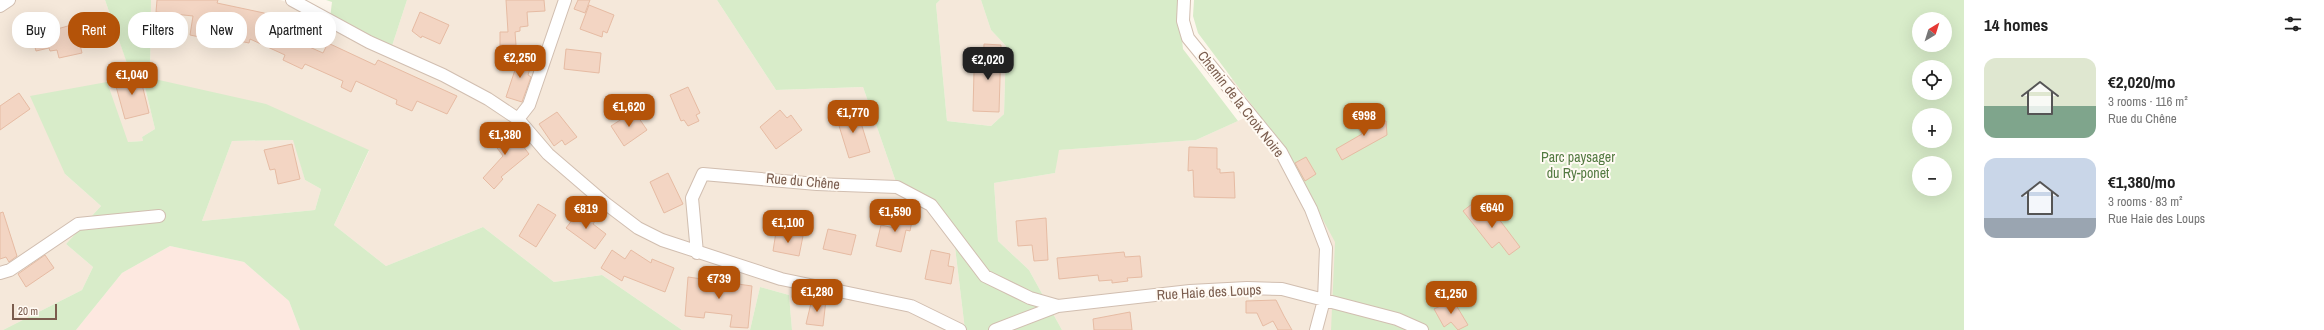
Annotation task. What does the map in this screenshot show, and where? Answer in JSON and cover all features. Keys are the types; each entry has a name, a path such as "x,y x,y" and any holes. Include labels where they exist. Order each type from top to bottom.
{"street":[{"path":"0,6 9,0"},
{"path":"292,0 369,42 416,63 488,99 518,119 548,154 605,203 638,228 662,240 697,253 781,278 911,306 960,330"},
{"path":"518,119 529,105 565,0"},
{"name":"Chemin de la Croix Noire","path":"1184,0 1183,21 1188,38 1281,152 1311,209 1326,248 1324,300 1316,330"},
{"name":"Rue du Chêne","path":"697,253 692,198 703,174 817,184 897,187 931,205 985,276 1030,298 1058,306"},
{"path":"0,273 10,270 78,224 159,216"},
{"name":"Rue Haie des Loups","path":"995,330 1058,306 1190,291 1246,288 1282,289 1397,319 1422,330"}],"shaded area":[{"path":"0,0 105,0 109,12 68,12 68,48 120,48 120,43 130,71 141,69 155,129 142,137 143,141 128,142 65,174 101,206 66,244 93,267 82,290 3,330 0,330"},
{"path":"151,0 280,0 318,12 255,12 255,48 336,48 336,20 392,46 407,0 717,0 776,90 863,87 896,182 930,204 955,247 965,330 792,330 789,295 760,287 750,330 682,330 602,275 554,282 483,227 386,266 334,225 369,151 150,78 150,48 188,48 188,12 151,12"},
{"path":"940,0 981,0 991,30 1006,46 1004,114 991,126 947,121 936,4"},
{"path":"1223,79 1380,79 1479,330 1062,330 1029,270 998,241 994,183 1055,173 1058,150 1196,140 1251,115"},
{"path":"294,140 305,180 321,189 315,210 202,221 232,141"},
{"path":"170,246 244,262 289,301 300,330 76,330 122,273"}],"green space":[{"path":"105,0 151,0 151,12 128,12 128,48 150,48 150,78 266,104 369,150 334,225 386,266 483,227 554,282 602,275 682,330 300,330 289,301 244,262 170,246 122,273 76,330 3,330 82,290 93,267 66,244 101,206 65,174 30,96 107,82 128,142 143,141 142,137 155,129 141,70 130,72 120,43 120,12 109,12","holes":["293,140 305,180 321,189 315,210 202,221 232,141"]},
{"path":"326,0 407,0 392,46 336,21 336,12 331,12 332,2"},
{"path":"717,0 940,0 936,4 947,121 991,126 1004,114 1006,46 991,30 981,0 1178,0 1183,49 1238,121 1196,140 1059,150 1055,173 994,183 998,241 1029,270 1062,330 965,330 955,247 930,204 896,182 863,87 776,90"},
{"name":"Parc paysager du Ry-ponet","path":"1194,0 1964,0 1964,330 1331,330 1335,242 1284,148 1198,33 1193,16"},
{"path":"760,287 789,295 792,330 750,330"}],"building":[{"path":"157,0 218,0 217,3 259,12 255,12 255,41 250,39 249,43 247,43 247,12 196,12 196,36 190,35 193,16 188,15 188,12 156,12"},
{"path":"506,0 544,0 545,11 527,12 528,26 520,27 520,31 515,32 516,45 500,45 500,32 508,32"},
{"path":"578,0 590,0 585,13 574,9"},
{"path":"589,5 614,15 607,33 603,31 602,37 580,29"},
{"path":"420,12 449,25 440,44 422,36 421,38 412,31"},
{"path":"68,26 68,48 81,48 82,53 59,58 57,50 50,51 49,48 60,48 60,28"},
{"path":"984,44 1001,45 999,112 973,111 974,71 983,71"},
{"path":"336,47 375,65 378,60 457,96 447,114 417,101 412,111 396,104 397,100 356,81 351,92 341,87 343,81 305,64 302,69 283,60 285,55 270,48 312,48 323,53 326,48 336,48"},
{"path":"35,48 49,48 36,51"},
{"path":"566,49 601,53 599,73 564,69"},
{"path":"520,55 533,59 528,75 531,77 522,102 506,97"},
{"path":"139,72 149,113 125,119 114,79"},
{"path":"688,87 700,113 696,115 699,121 688,126 684,120 681,121 670,95"},
{"path":"19,93 30,109 0,130 0,106"},
{"path":"780,110 787,118 791,115 802,130 776,149 760,127"},
{"path":"857,110 870,152 849,158 836,116"},
{"path":"634,111 647,130 624,146 611,126"},
{"path":"557,112 577,137 565,145 562,140 554,146 539,124"},
{"path":"1375,117 1376,122 1386,121 1387,135 1342,160 1336,149 1362,134 1356,125"},
{"path":"504,126 512,136 509,144 515,140 517,143 519,141 529,154 501,177 503,179 494,189 483,178 503,156 489,137"},
{"path":"292,144 300,179 278,184 275,169 270,170 264,150"},
{"path":"1189,147 1217,148 1217,169 1220,169 1220,173 1234,172 1235,198 1194,197 1193,170 1188,171"},
{"path":"1306,157 1316,174 1305,181 1295,163"},
{"path":"668,173 683,204 664,213 650,182"},
{"path":"538,204 556,215 536,247 519,236"},
{"path":"1472,204 1480,213 1489,206 1520,247 1509,255 1499,242 1492,248 1463,211"},
{"path":"580,210 595,221 593,224 606,234 595,249 566,228"},
{"path":"3,212 17,256 9,262 6,257 0,259 0,213"},
{"path":"897,213 913,216 910,231 906,230 901,252 876,246 881,225 894,228"},
{"path":"1046,218 1048,260 1034,261 1032,245 1018,246 1016,221"},
{"path":"828,229 856,235 851,255 823,249"},
{"path":"776,232 803,236 799,256 773,251"},
{"path":"612,250 625,259 631,250 651,263 652,259 674,268 665,292 624,276 622,281 601,268"},
{"path":"931,250 950,254 948,266 954,267 951,284 925,279"},
{"path":"1124,252 1125,257 1140,256 1142,277 1127,278 1128,281 1112,283 1112,280 1099,281 1098,275 1059,279 1057,258"},
{"path":"45,255 54,268 26,287 18,274"},
{"path":"688,277 752,286 748,328 730,327 732,315 705,312 704,318 685,316"},
{"path":"812,299 826,300 823,326 806,324"},
{"path":"1276,300 1292,330 1278,330 1273,321 1263,326 1257,313 1246,313 1246,301"},
{"path":"1453,300 1468,325 1458,330 1451,322 1444,327 1434,309"},
{"path":"1130,312 1132,330 1094,330 1093,319"}]}
